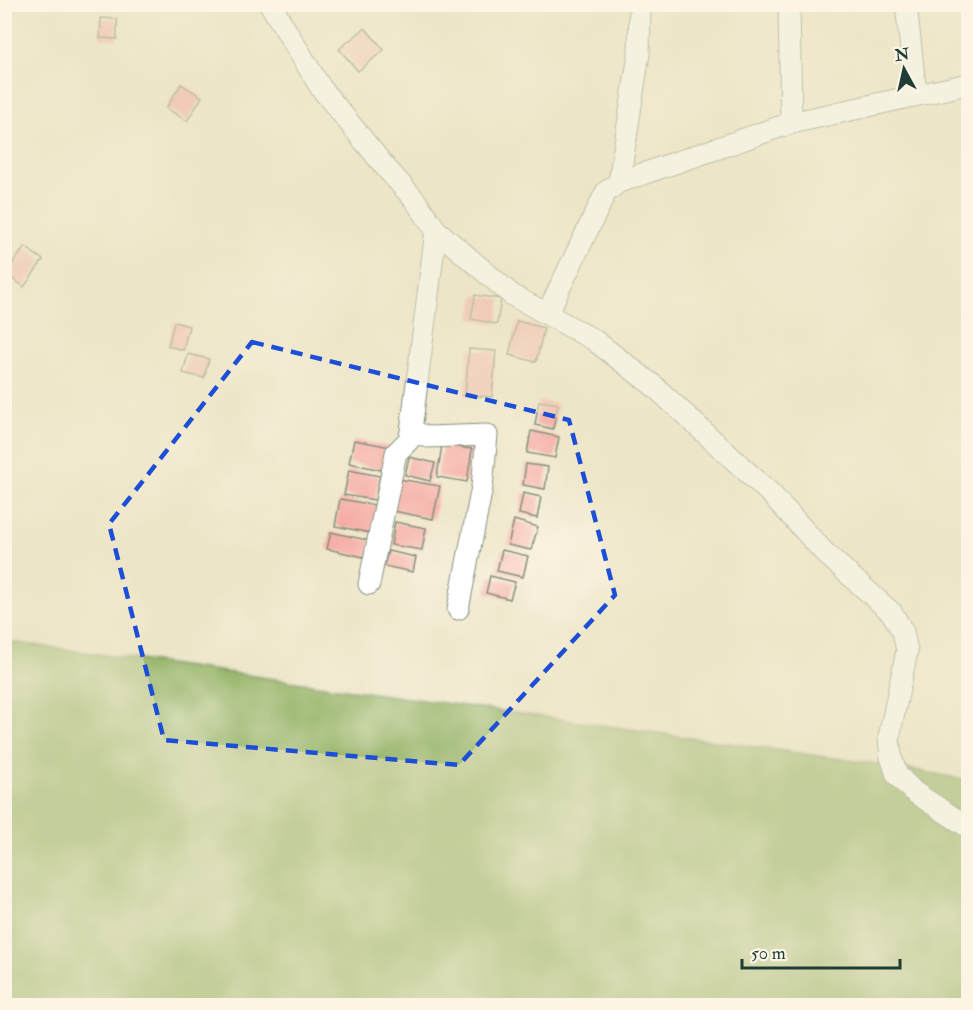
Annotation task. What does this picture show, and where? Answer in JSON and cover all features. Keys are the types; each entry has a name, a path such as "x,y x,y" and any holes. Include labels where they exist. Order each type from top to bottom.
{"street":[{"path":"270,4 321,88 415,200 436,230 501,287 594,340 675,403 771,494 825,553 892,613 903,632 907,651 889,737 891,757 897,775 914,792 969,827"},
{"path":"619,182 639,54 640,4"},
{"path":"789,4 791,123"},
{"path":"906,4 916,95"},
{"path":"547,314 606,192 619,182 791,123 969,84"},
{"path":"369,584 396,453 409,440 411,431 436,230"},
{"path":"411,431 428,436 487,435 482,487 458,609"}],"highlighted area":[{"path":"252,342 569,420 615,595 459,765 164,740 109,524"}],"green space":[{"path":"5,641 898,767 968,780 968,1005 5,1006"}],"building":[{"path":"101,18 117,19 117,39 100,38"},
{"path":"365,28 384,50 358,71 339,49"},
{"path":"181,84 202,97 187,121 166,108"},
{"path":"25,247 43,260 24,287 5,273"},
{"path":"475,295 501,299 497,324 471,319"},
{"path":"517,321 544,328 536,362 509,355"},
{"path":"174,322 189,326 183,350 168,346"},
{"path":"469,349 496,351 492,397 465,395"},
{"path":"188,354 209,359 204,378 183,373"},
{"path":"539,401 558,404 553,429 535,425"},
{"path":"531,431 559,437 555,458 527,453"},
{"path":"354,440 391,447 386,471 349,463"},
{"path":"442,445 472,449 467,482 437,477"},
{"path":"409,457 435,463 430,481 405,475"},
{"path":"526,464 548,467 545,489 523,485"},
{"path":"349,470 380,476 375,500 344,495"},
{"path":"399,479 440,486 433,519 393,511"},
{"path":"523,493 541,497 537,518 519,514"},
{"path":"340,499 381,506 376,534 335,526"},
{"path":"514,520 538,527 531,550 508,545"},
{"path":"395,522 426,528 422,550 391,545"},
{"path":"331,532 371,541 368,558 327,549"},
{"path":"502,550 528,556 523,577 497,571"},
{"path":"388,551 416,557 413,572 384,566"},
{"path":"490,576 515,582 510,599 486,593"}]}
